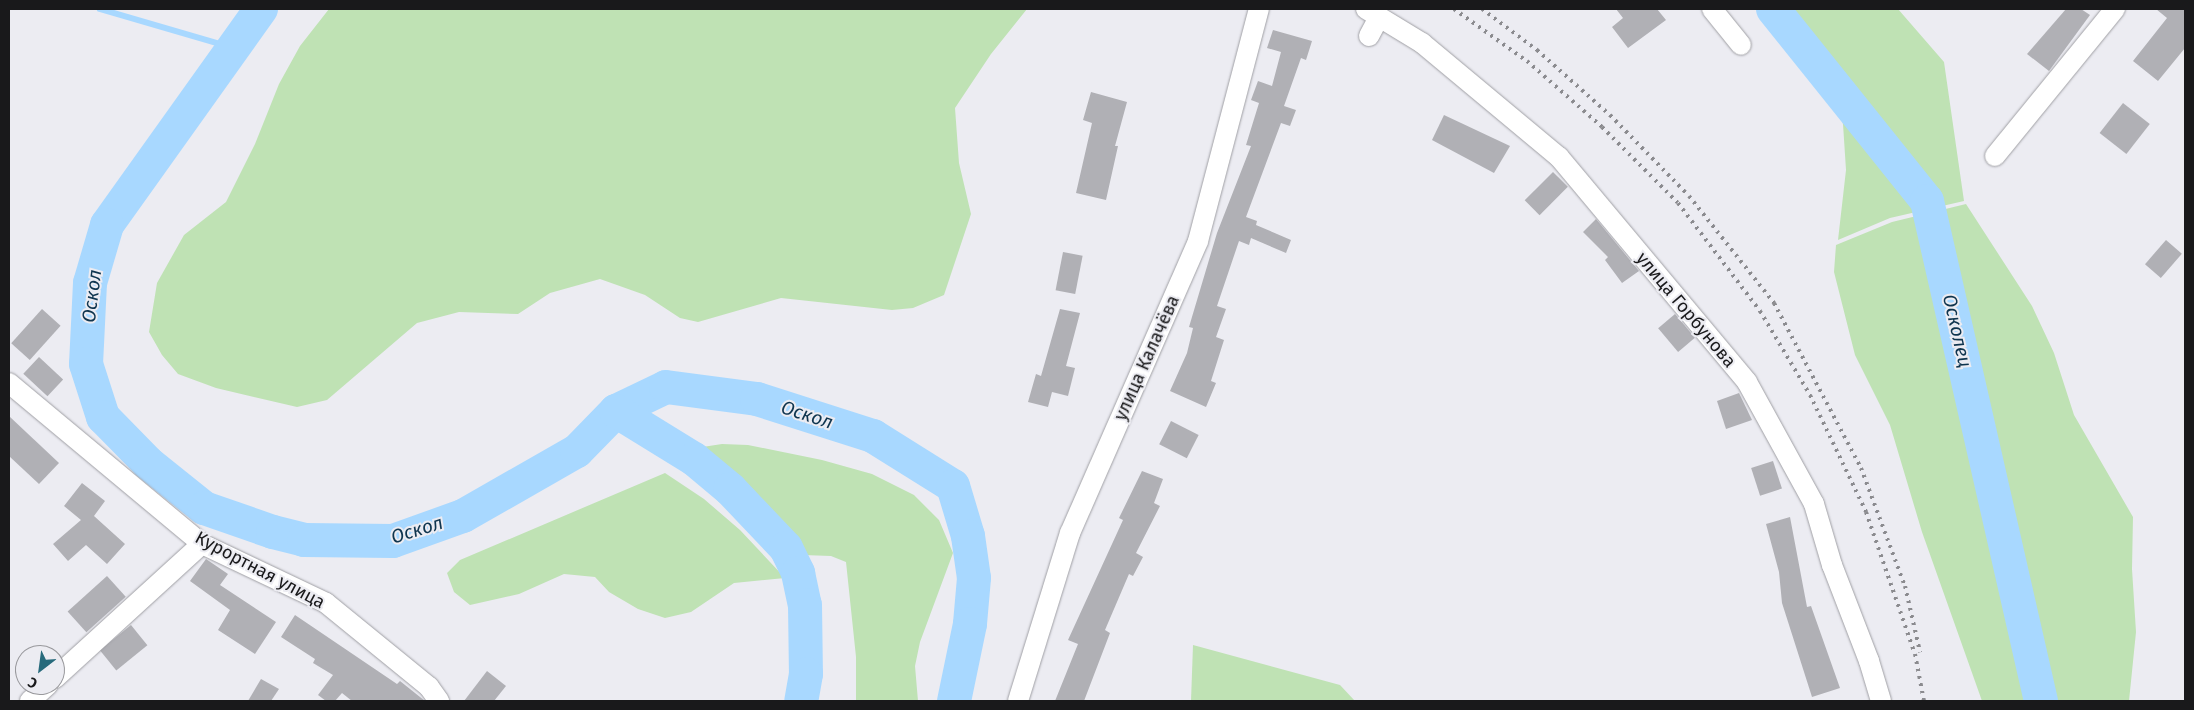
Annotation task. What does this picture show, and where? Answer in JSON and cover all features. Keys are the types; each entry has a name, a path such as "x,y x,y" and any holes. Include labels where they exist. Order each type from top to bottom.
{"street":[{"name":"улица Калачёва","path":"1018,701 1070,533 1198,241 1259,9"},
{"path":"1712,9 1742,45"},
{"path":"1995,156 2016,133 2115,9"},
{"path":"1369,36 1373,13"},
{"name":"улица Горбунова","path":"1373,13 1422,43 1559,157 1747,382 1814,504 1832,565 1869,661 1881,701"},
{"name":"Курортная улица","path":"9,383 202,544 326,603 429,687 439,701"},
{"path":"65,669 202,544"}],"green space":[{"path":"329,9 1027,9 991,54 955,108 959,163 971,214 944,295 913,308 892,310 781,298 698,322 680,318 645,295 600,279 550,293 518,314 459,312 417,323 327,400 297,407 216,388 178,374 162,355 149,332 157,283 184,235 226,202 255,144 279,84 300,46"},
{"path":"1766,9 1898,9 1944,62 1964,201 1890,218 1838,240 1846,170 1843,124 1833,94 1816,64"},
{"path":"1966,204 2032,306 2054,353 2074,415 2133,517 2132,569 2136,632 2129,701 1982,701 1922,532 1890,425 1855,355 1834,272 1836,245 1892,222"},
{"path":"722,444 748,445 822,460 872,474 914,495 939,520 953,553 920,642 915,666 918,701 856,701 856,657 846,562 831,556 803,555 757,507 721,476 683,450"},
{"path":"665,473 704,499 740,530 785,578 734,583 691,612 665,618 638,609 609,592 595,577 564,574 519,594 470,605 454,592 447,573 460,560"},
{"path":"1193,645 1340,685 1355,701 1191,701"}],"building":[{"path":"1616,9 1657,9 1666,20 1628,48 1612,27 1623,18"},
{"path":"2066,9 2081,9 2090,15 2049,71 2027,54"},
{"path":"2156,9 2185,9 2185,48 2158,81 2133,61 2167,18"},
{"path":"1273,30 1312,41 1306,60 1301,58 1284,106 1296,110 1290,126 1281,123 1246,217 1257,221 1256,225 1291,240 1286,253 1251,238 1249,245 1239,241 1217,306 1226,309 1216,337 1224,340 1211,381 1216,383 1206,407 1170,391 1187,353 1193,328 1189,327 1217,233 1251,146 1246,145 1259,103 1251,100 1258,81 1272,86 1281,52 1267,48"},
{"path":"1091,92 1127,102 1115,146 1118,146 1106,200 1076,193 1092,123 1083,120"},
{"path":"2123,103 2150,124 2126,154 2100,133"},
{"path":"1444,115 1510,146 1494,173 1432,140"},
{"path":"1553,172 1568,187 1540,215 1525,200"},
{"path":"1596,219 1639,271 1622,283 1605,260 1608,257 1583,232"},
{"path":"2166,240 2182,254 2161,278 2145,264"},
{"path":"1063,252 1083,256 1075,294 1056,290"},
{"path":"42,309 61,326 30,360 11,343"},
{"path":"1060,309 1080,313 1066,366 1075,368 1068,396 1052,392 1048,407 1028,402 1036,374 1041,376"},
{"path":"1675,314 1695,338 1678,352 1658,328"},
{"path":"39,357 63,380 47,396 23,374"},
{"path":"1739,393 1752,420 1726,429 1717,401"},
{"path":"9,416 59,463 39,484 9,456"},
{"path":"1171,421 1199,435 1187,458 1159,444"},
{"path":"1773,461 1782,489 1760,496 1751,468"},
{"path":"1142,471 1163,479 1154,503 1160,506 1136,553 1143,557 1133,576 1129,574 1105,630 1110,633 1084,701 1055,701 1078,644 1068,640 1123,520 1119,518"},
{"path":"82,483 105,501 94,516 125,544 107,564 86,545 68,561 53,544 81,520 64,506"},
{"path":"1790,517 1807,607 1811,606 1840,688 1812,697 1782,603 1779,572 1766,524"},
{"path":"206,559 228,574 220,585 276,622 255,654 218,630 230,610 190,581"},
{"path":"107,576 126,597 86,632 68,611"},
{"path":"295,615 397,684 400,681 425,701 352,701 342,693 335,701 326,701 318,695 333,675 313,663 315,659 281,637"},
{"path":"131,625 147,645 116,670 100,650"},
{"path":"487,671 506,686 494,701 464,701"},
{"path":"261,679 279,689 271,701 248,701"}],"waterway":[{"path":"100,9 231,47"},
{"name":"Оскол","path":"261,9 107,225 90,283 86,364 103,417 148,463 204,508 273,532 304,540 393,541 463,516 577,451 616,411 666,387 757,399 873,436 953,486 968,536 974,578 970,624 954,701"},
{"name":"Осколец","path":"1773,9 1927,201 2041,701"},
{"path":"616,411 694,459 730,489 786,548 798,573 805,605 806,674 801,701"}],"railway":[{"path":"1454,9 1527,61 1602,127 1678,203 1760,311 1810,395 1866,512 1915,654 1924,701"},
{"path":"1482,9 1537,50 1610,115 1689,196 1774,303 1861,468 1905,586 1920,652"}]}
